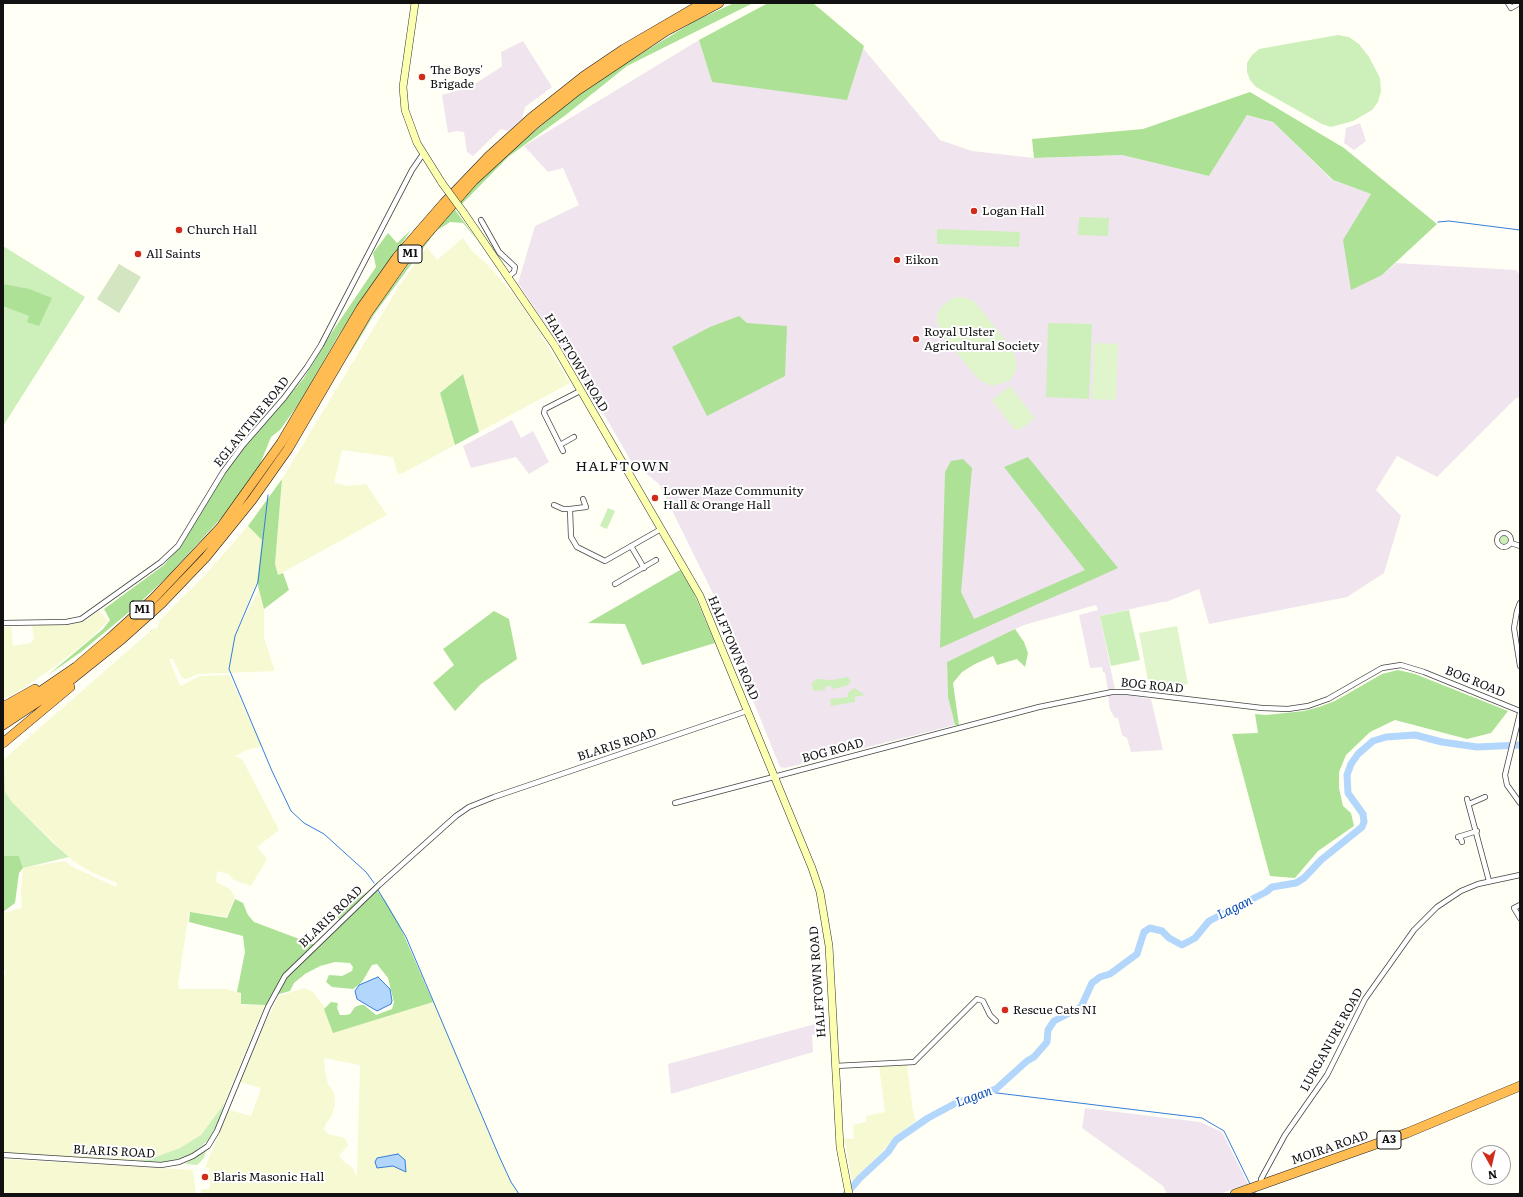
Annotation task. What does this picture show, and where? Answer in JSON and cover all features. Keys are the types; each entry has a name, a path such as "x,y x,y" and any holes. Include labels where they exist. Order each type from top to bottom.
{"highway":[{"name":"M1","path":"3,717 76,667 154,598 221,526 281,443 361,308 397,257 444,202 489,156 559,95 624,49 703,3"},
{"name":"M1","path":"3,725 52,693 89,666 161,604 229,531 296,437 367,314 407,257 473,181 535,124 578,90 666,31 719,3"},
{"path":"3,707 93,652"},
{"path":"3,743 78,680 89,666"},
{"name":"MOIRA ROAD","path":"1235,1194 1407,1134 1520,1086"}],"street":[{"name":"HALFTOWN ROAD","path":"415,3 403,87 408,122 423,154 442,183 539,320 700,596 817,882 822,902 831,971 840,1147 849,1194"},
{"path":"1508,3 1511,8 1520,3"},
{"name":"EGLANTINE ROAD","path":"3,623 66,622 81,619 161,562 178,546 223,472 243,445 284,398 321,345 412,170 423,154"},
{"path":"481,220 499,252 515,267 514,272 508,277"},
{"path":"563,451 544,413 545,409 580,391"},
{"path":"560,445 574,437"},
{"path":"554,505 564,509 586,507 583,499"},
{"path":"570,509 571,537 573,543 580,550 605,561 661,529"},
{"path":"1511,543 1520,546"},
{"path":"631,546 644,568"},
{"path":"615,584 656,560"},
{"path":"1520,603 1514,628 1520,666"},
{"name":"BOG ROAD","path":"675,803 1095,694 1128,692 1262,708 1288,708 1308,706 1328,699 1369,675 1392,666 1401,665 1424,672 1520,712"},
{"name":"BLARIS ROAD","path":"3,1156 161,1165 179,1162 193,1156 208,1146 215,1135 268,1008 284,976 379,885 456,816 469,807 494,797 747,710"},
{"path":"1520,712 1505,769 1505,780 1520,803"},
{"path":"1485,797 1468,801 1489,881"},
{"path":"1462,842 1459,836 1477,831"},
{"name":"LURGANURE ROAD","path":"1255,1187 1285,1135 1327,1075 1365,999 1403,944 1426,918 1446,900 1470,887 1489,881 1520,875"},
{"path":"1520,905 1514,908 1520,918"},
{"path":"835,1066 914,1062 977,999 983,1001 990,1015 996,1021"}],"shaded area":[{"path":"699,40 712,82 847,99 863,48 940,140 972,151 1034,158 1122,155 1209,176 1247,115 1273,122 1332,180 1371,194 1344,240 1382,275 1396,263 1516,270 1520,275 1520,397 1515,399 1437,477 1397,456 1376,490 1401,516 1384,573 1347,597 1209,624 1199,589 1166,602 1100,616 1115,690 1108,691 1105,673 1103,672 1102,667 1090,668 1079,615 1098,610 1096,605 1024,625 947,662 948,697 955,725 785,768 780,767 754,703 723,614 659,484 631,461 591,392 518,283 535,226 579,205 563,168 548,172 524,146"},
{"path":"523,41 552,87 525,107 522,119 508,131 501,129 473,156 467,152 464,132 457,131 448,133 442,95 470,87 498,69 502,66 501,52"},
{"path":"1360,123 1366,141 1354,150 1344,143 1346,128"},
{"path":"512,420 521,438 533,431 549,462 529,474 516,457 471,468 463,446"},
{"path":"1108,695 1127,695 1151,699 1163,750 1131,752 1127,738 1122,735 1118,718 1115,718 1110,710"},
{"path":"815,1024 816,1028 819,1028 819,1034 812,1035 813,1052 671,1094 668,1064"},
{"path":"1085,1108 1200,1122 1222,1132 1248,1184 1219,1194 1167,1194 1163,1186 1082,1128"}],"green space":[{"path":"734,3 753,3 627,66 567,114 508,157 462,204 459,202 508,153 594,82 695,21"},
{"path":"768,3 813,3 864,46 847,100 712,82 699,40"},
{"path":"1338,35 1349,37 1359,44 1369,57 1380,78 1381,91 1378,102 1372,110 1353,121 1331,127 1322,124 1256,87 1250,80 1247,72 1247,63 1252,55 1259,49"},
{"path":"1250,92 1344,148 1437,224 1382,275 1351,290 1343,240 1371,194 1333,180 1273,122 1247,115 1209,176 1122,155 1034,158 1032,139 1143,129"},
{"path":"453,207 477,240 463,223 450,222 436,231 375,313 350,354 349,353 377,308 436,226"},
{"path":"1079,217 1109,218 1108,236 1078,235"},
{"path":"937,229 1020,232 1019,247 937,244"},
{"path":"411,230 338,336 300,402 280,430 271,437 258,469 223,516 166,578 134,608 81,652 48,675 103,629 110,620 104,609 164,565 183,543 209,497 244,447 304,378 328,338 376,267 373,253 388,233 397,243"},
{"path":"463,238 472,251 489,266 514,295 535,325 570,383 479,432 462,374 440,393 455,445 403,473 398,474 393,457 342,450 334,483 349,486 366,484 387,515 278,575 275,564 282,479 398,288 427,247 437,260"},
{"path":"3,246 85,297 3,426"},
{"path":"119,264 141,277 119,313 97,299"},
{"path":"3,284 29,289 52,298 39,326 27,322 29,316 3,306"},
{"path":"959,297 967,298 975,302 1013,350 1017,366 1009,381 992,386 979,380 942,335 937,320 938,312 943,305 951,299"},
{"path":"739,316 747,323 787,326 785,376 707,416 672,347 710,327"},
{"path":"1048,323 1092,324 1089,399 1046,397"},
{"path":"1094,343 1118,344 1116,400 1092,399"},
{"path":"463,374 479,432 455,445 440,393"},
{"path":"1010,386 1034,417 1032,421 1019,430 1014,429 992,400"},
{"path":"1028,457 1118,568 940,648 945,472 951,461 963,459 972,468 961,592 974,619 1085,570 1004,467"},
{"path":"282,479 275,564 278,575 283,573 289,590 264,609 257,582 262,540 248,526"},
{"path":"608,508 615,511 607,529 600,526"},
{"path":"248,526 262,540 257,582 235,635 259,590 264,609 264,638 275,671 198,674 186,679 182,678 173,659 169,659 180,686 200,676 229,675 262,746 247,750 235,756 242,759 279,830 257,847 267,859 251,886 234,880 228,874 217,871 216,882 230,889 235,897 226,917 189,912 178,984 179,989 226,989 240,993 241,1005 265,1005 224,1104 201,1135 180,1148 153,1158 136,1161 3,1153 3,983 6,971 3,969 3,913 22,908 21,892 23,868 64,861 75,868 116,887 117,883 91,872 73,861 12,802 5,792 4,759 154,628 157,629 160,620 204,576"},
{"path":"1504,534 1508,536 1510,540 1508,544 1504,546 1500,544 1498,540 1500,536"},
{"path":"680,570 692,589 715,643 642,665 625,624 588,623"},
{"path":"1129,610 1140,660 1111,666 1100,616"},
{"path":"99,611 108,621 90,639 57,665 19,691 3,699 3,627 11,627 13,646 31,643 34,639 32,625 73,624 86,620"},
{"path":"494,611 509,619 517,659 481,684 455,711 433,683 454,665 443,649"},
{"path":"1177,626 1188,684 1150,691 1139,633"},
{"path":"1015,629 1024,642 1028,653 1025,667 1017,659 997,665 993,656 962,672 953,683 959,725 955,725 948,697 947,662"},
{"path":"1398,670 1415,674 1508,711 1491,733 1467,739 1395,720 1370,732 1346,755 1339,772 1339,788 1343,806 1351,813 1354,826 1318,851 1295,878 1270,876 1232,734 1258,733 1255,714 1266,715 1304,711 1319,707 1335,701 1382,674"},
{"path":"848,677 851,682 846,686 832,689 831,686 825,687 825,690 813,691 812,683 816,679 832,680"},
{"path":"854,688 865,695 855,697 855,702 831,706 830,699 848,697 848,693"},
{"path":"4,759 5,792 12,802 69,857 23,868 19,856 3,856"},
{"path":"3,856 19,856 23,868 19,873 15,903 3,912"},
{"path":"374,887 385,900 399,924 433,1002 333,1033 324,1009 331,1002 338,1003 337,1008 340,1015 350,1014 355,1007 360,1005 364,1005 376,1015 392,1009 394,1002 388,978 377,964 372,965 362,982 353,989 332,987 326,982 329,975 342,976 352,971 353,967 350,963 335,962 320,966 305,974 294,983 290,991 272,996 266,1005 241,1004 241,993 237,992 245,952 243,936 189,922 190,912 227,918 235,899 243,903 248,915 254,922 318,946 340,921 336,914"},
{"path":"304,988 313,992 326,1009 335,1029 433,1000 499,1156 511,1182 519,1194 202,1194 201,1190 210,1188 209,1168 205,1167 229,1110 251,1116 261,1088 240,1082 264,1025 279,996","holes":["324,1058 360,1065 357,1177 352,1167 344,1162 339,1155 348,1146 345,1138 328,1134 324,1130 326,1123 332,1115 335,1104 334,1093 328,1084 325,1072"]},
{"path":"907,1064 913,1112 916,1121 894,1137 884,1150 852,1181 844,1138 854,1139 853,1125 866,1122 866,1116 885,1112 879,1066"},
{"path":"224,1104 218,1123 210,1139 188,1157 162,1163 136,1161 153,1158 180,1148 201,1135"},
{"path":"206,1150 204,1158 197,1165 185,1164"},
{"path":"3,1159 193,1170 196,1194 3,1194"}],"water":[{"path":"378,977 390,989 392,1001 391,1004 377,1011 357,999 355,991 359,985"},
{"path":"398,1154 405,1160 406,1172 393,1166 377,1168 375,1162 377,1158"}],"waterway":[{"path":"1438,222 1449,221 1520,230"},
{"path":"268,495 258,582 235,636 229,669 272,771 291,811 304,823 324,834 366,872 374,883"},
{"name":"Lagan","path":"846,1194 860,1178 888,1152 896,1140 928,1118 956,1103 996,1089 1027,1061 1034,1057 1047,1042 1048,1030 1054,1021 1081,1007 1092,983 1100,977 1110,974 1137,954 1144,932 1150,928 1162,931 1169,938 1182,945 1195,938 1209,921 1266,892 1272,887 1296,883 1304,878 1321,860 1362,827 1364,822 1363,814 1348,793 1347,775 1351,764 1358,754 1373,741 1386,737 1415,735 1442,742 1477,747 1520,745"},
{"path":"378,890 406,937 499,1156 511,1182 519,1194"},
{"path":"989,1092 1202,1118 1224,1131 1250,1184"},
{"path":"1515,1194 1520,1193"}],"place":[{"name":"The Boys' Brigade","path":"422,77"},
{"name":"Logan Hall","path":"974,211"},
{"name":"Church Hall","path":"179,230"},
{"name":"All Saints","path":"138,254"},
{"name":"Eikon","path":"897,260"},
{"name":"Royal Ulster Agricultural Society","path":"916,339"},
{"name":"Lower Maze Community Hall & Orange Hall","path":"655,498"},
{"name":"Rescue Cats NI","path":"1005,1010"},
{"name":"Blaris Masonic Hall","path":"205,1177"}],"district":[{"name":"HALFTOWN","path":"623,467"}]}
